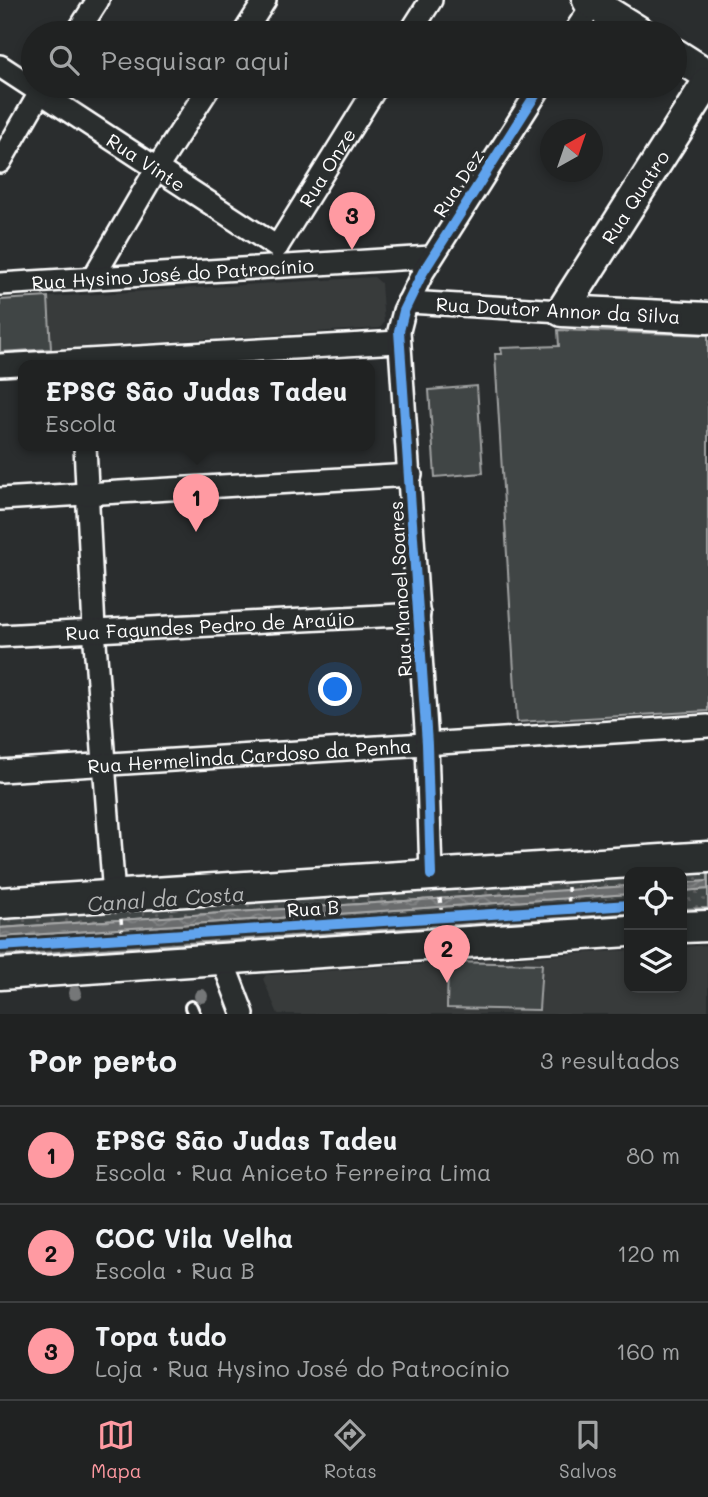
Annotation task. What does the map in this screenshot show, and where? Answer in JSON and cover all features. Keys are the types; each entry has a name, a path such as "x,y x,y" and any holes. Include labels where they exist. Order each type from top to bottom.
{"main road":[{"path":"590,2 621,21"},
{"path":"687,62 708,75"},
{"name":"Rua Quatro","path":"562,311 708,82"},
{"name":"Rua Doutor Annor da Silva","path":"562,311 708,318"},
{"path":"0,903 117,908 435,887 708,857"},
{"path":"687,927 708,926"},
{"path":"0,974 624,931"}],"street":[{"path":"85,21 98,0"},
{"path":"252,21 265,0"},
{"path":"418,21 431,0"},
{"path":"580,21 590,2"},
{"name":"Rua Vinte","path":"0,66 21,77"},
{"path":"0,162 36,98"},
{"name":"Rua Vinte","path":"56,98 278,257"},
{"path":"93,278 157,168 202,98"},
{"name":"Rua Onze","path":"278,257 370,98"},
{"name":"Rua Dez","path":"408,302 431,257 533,98"},
{"name":"Rua Hysino José do Patrocínio","path":"0,284 93,278 278,257 431,257"},
{"name":"Rua Doutor Annor da Silva","path":"408,302 562,311"},
{"name":"Rua Manoel Soares","path":"408,302 400,321 398,342 411,475 435,887"},
{"path":"127,360 398,342"},
{"path":"0,365 18,365"},
{"path":"85,451 94,629 117,908"},
{"path":"0,499 411,475"},
{"name":"Rua Fagundes Pedro de Araújo","path":"0,636 419,614"},
{"name":"Rua Hermelinda Cardoso da Penha","path":"0,771 708,726"},
{"path":"222,959 243,1014"}],"path":[{"path":"435,887 441,913"},
{"path":"568,890 568,904"},
{"path":"556,909 568,904 581,908"},
{"path":"117,908 122,930"},
{"path":"289,908 290,923"},
{"path":"428,918 441,913 454,916"},
{"path":"108,939 135,937"}],"shaded area":[{"path":"374,277 381,283 384,323 380,328 0,352 0,300"},
{"path":"48,297 51,349 0,352 0,300"},
{"path":"558,330 708,335 708,711 517,722 495,354 502,354 501,348 559,346"},
{"path":"477,386 483,473 435,477 429,390"},
{"path":"708,869 708,881 687,883 687,871"},
{"path":"624,874 624,886 0,928 0,913"},
{"path":"708,889 708,908 687,909 687,891"},
{"path":"624,894 624,913 0,956 0,937"},
{"path":"708,945 708,1014 278,1014 263,979 266,975 624,950 624,993 687,993 687,947"},
{"path":"448,962 542,964 539,1010 447,1008"}],"water":[{"path":"708,881 708,889 687,891 687,883"},
{"path":"624,886 624,894 0,937 0,928"}],"cycle path":[{"path":"431,875 427,744 399,331 404,311 423,272 533,98"},
{"name":"Rua B","path":"0,946 624,905"}],"place":[{"name":"Topa tudo","path":"352,250"},
{"name":"EPSG São Judas Tadeu","path":"196,532"},
{"name":"COC Vila Velha","path":"447,983"}],"water label":[{"name":"Canal da Costa","path":"166,898"}]}
